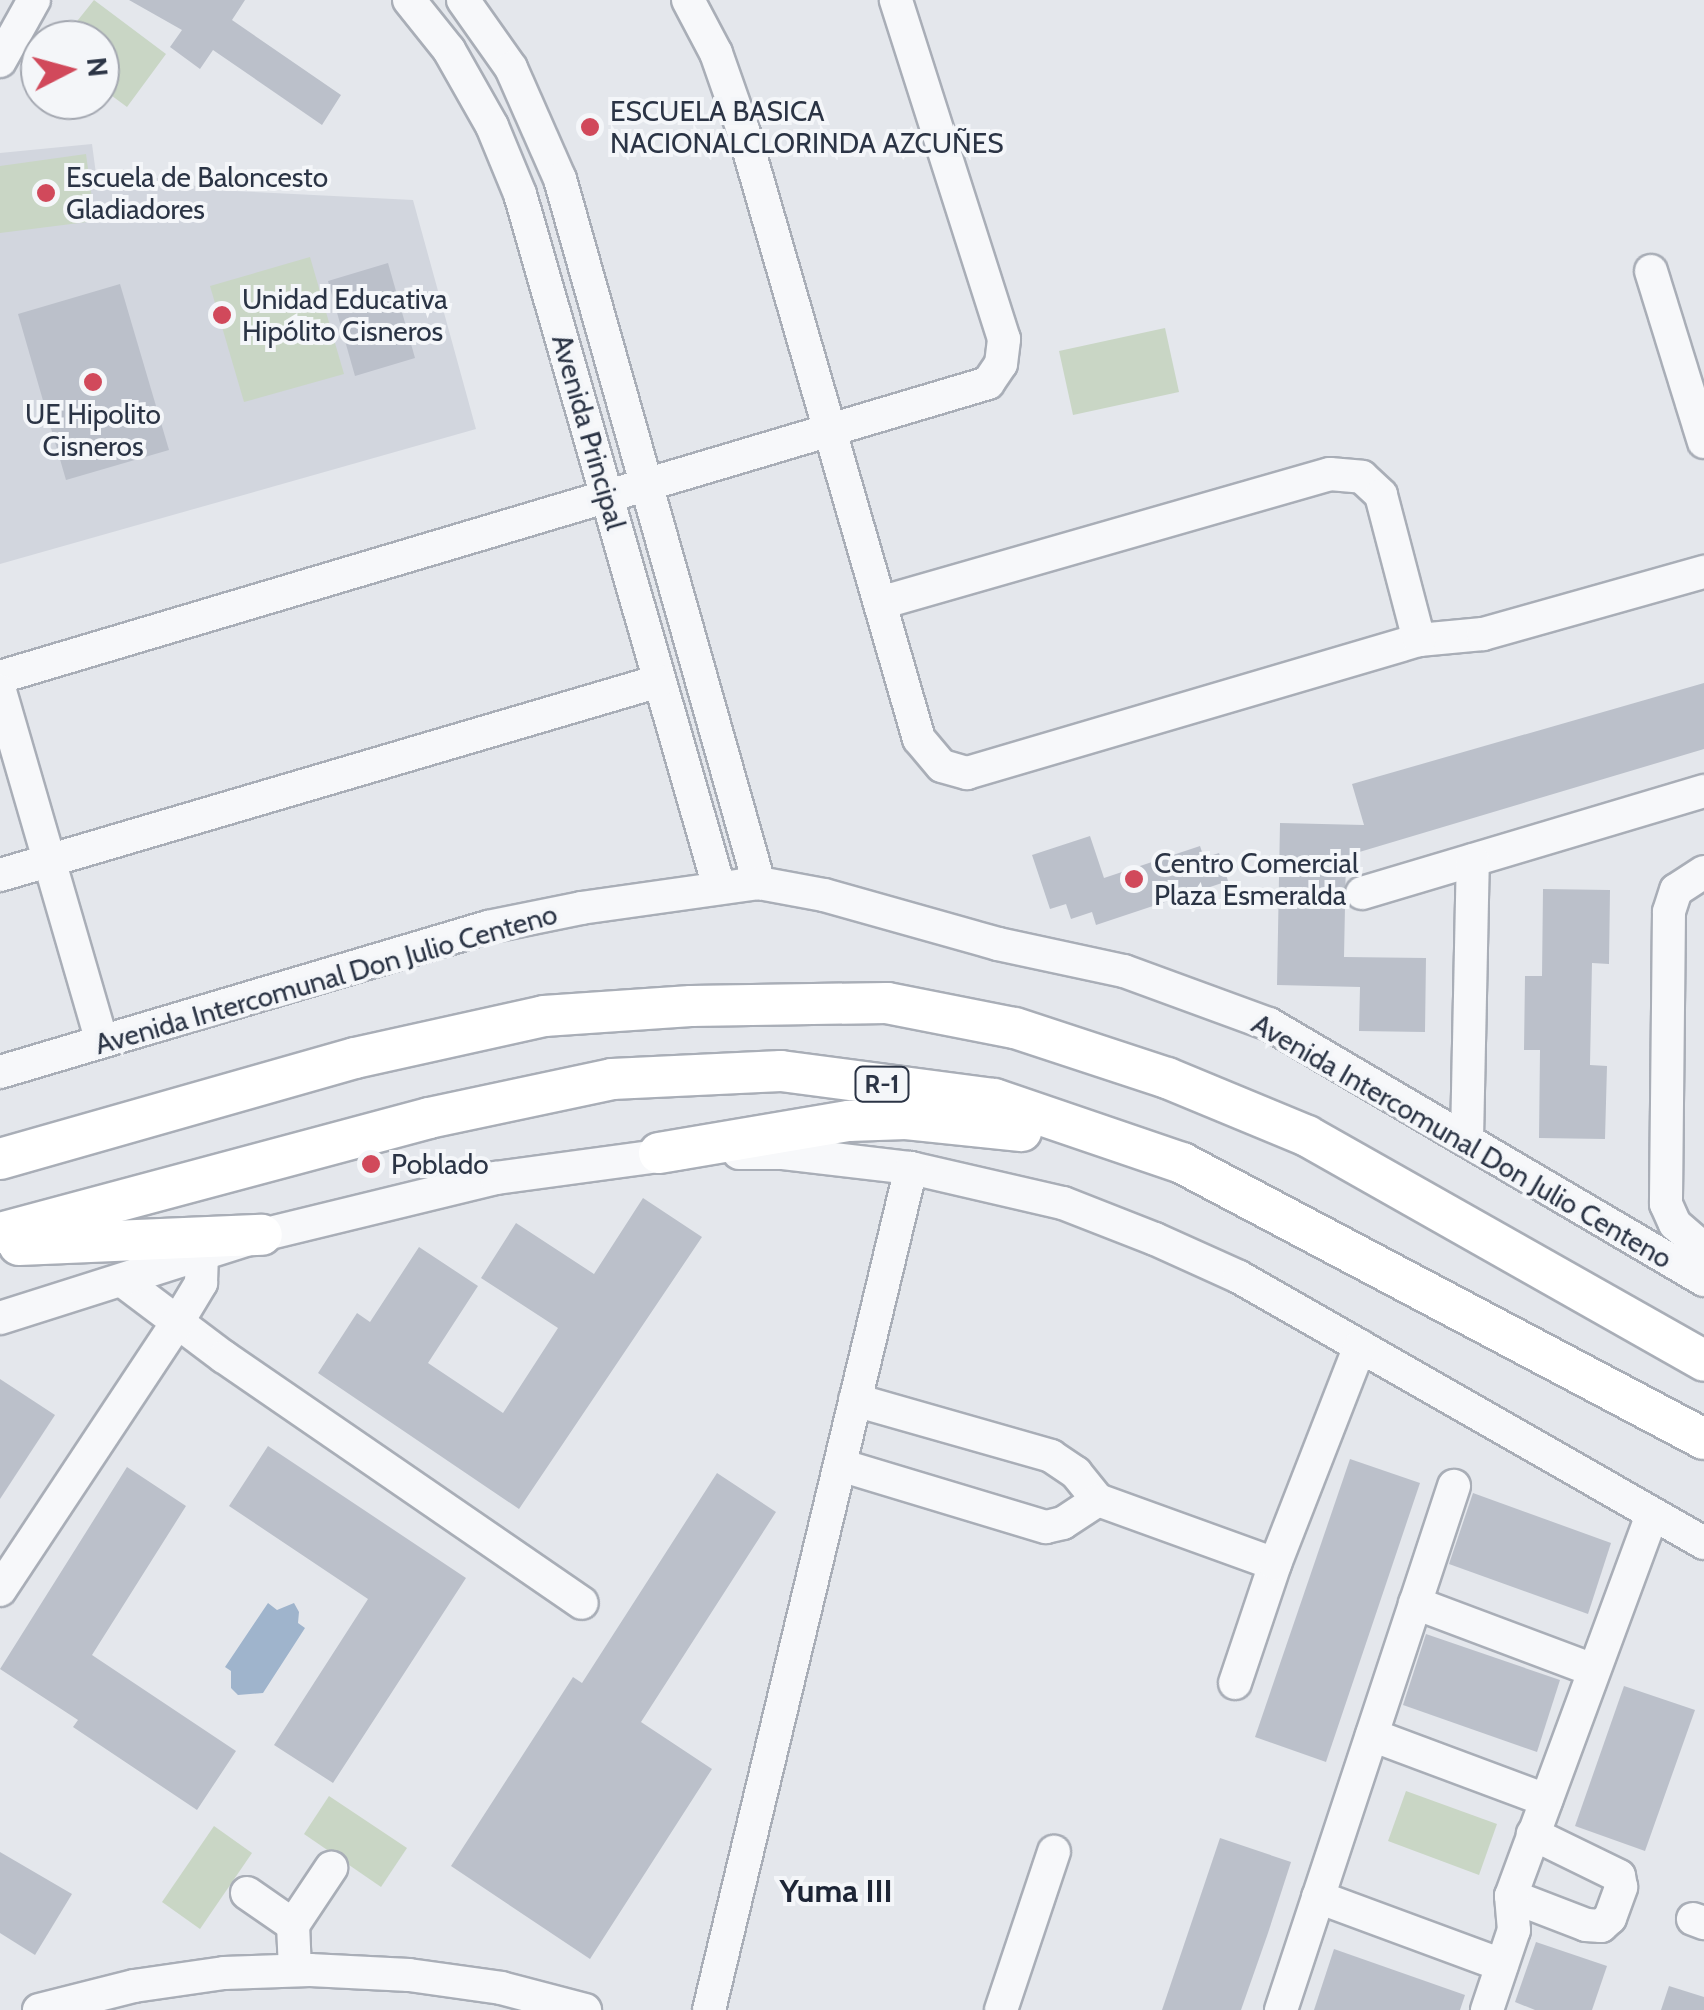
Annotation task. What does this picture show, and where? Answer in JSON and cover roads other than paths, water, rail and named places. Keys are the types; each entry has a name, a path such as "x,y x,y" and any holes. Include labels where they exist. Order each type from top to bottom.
{"main road":[{"path":"0,1160 355,1058 544,1016 692,1006 887,1004 1015,1028 1167,1078 1307,1136 1704,1361"},
{"name":"R-1","path":"0,1234 428,1118 612,1079 781,1072 994,1099 1160,1156 1200,1172 1704,1438"},
{"path":"659,1153 809,1124 906,1119 974,1124 1160,1156"},
{"path":"0,1245 262,1235"}],"street":[{"path":"0,61 34,0"},
{"name":"Avenida Principal","path":"408,0 449,50 492,126 520,194 719,888"},
{"name":"Avenida Principal","path":"463,0 512,68 553,160 759,883"},
{"path":"688,0 716,53 742,130 920,739 942,766 967,773 1419,640 1483,634 1704,572"},
{"path":"0,677 988,383 1001,364 1004,339 979,250 896,0"},
{"path":"1651,270 1704,442"},
{"path":"880,603 1330,474 1362,477 1380,495 1419,640"},
{"path":"0,875 659,681"},
{"path":"0,690 102,1041"},
{"path":"1362,893 1704,791"},
{"path":"1468,1139 1473,860"},
{"path":"1704,872 1676,890 1669,912 1666,1204 1675,1224 1704,1249"},
{"name":"Avenida Intercomunal Don Julio Centeno","path":"0,1072 488,927 759,883 824,894 998,944 1124,972 1198,995 1269,1024 1704,1280"},
{"path":"0,1318 262,1235 496,1178 659,1153 783,1152 911,1168 1063,1204 1155,1238 1239,1277 1651,1517 1704,1543"},
{"path":"709,2010 911,1168"},
{"path":"0,1590 177,1323 201,1283 202,1256"},
{"path":"123,1281 177,1323 582,1603"},
{"path":"1235,1683 1275,1564 1360,1346"},
{"path":"856,1400 1052,1456 1076,1473 1098,1500 1275,1564"},
{"path":"840,1464 1046,1527 1063,1523 1098,1500"},
{"path":"1281,2010 1454,1486"},
{"path":"1487,2010 1514,1930 1510,1896 1651,1517"},
{"path":"1415,1603 1593,1670"},
{"path":"1372,1735 1546,1800"},
{"path":"1510,1896 1586,1926 1601,1926 1610,1918 1622,1887 1620,1876 1533,1834"},
{"path":"1000,2010 1054,1852"},
{"path":"296,1970 293,1926 331,1868"},
{"path":"247,1893 293,1926"},
{"path":"1318,1897 1502,1965"},
{"path":"39,2010 134,1986 224,1973 296,1970 409,1975 500,1988 585,2010"}],"water":[{"path":"268,1603 277,1610 294,1603 299,1612 298,1623 305,1628 263,1693 238,1695 231,1688 231,1671 225,1667"}],"place":[{"name":"ESCUELA BASICA NACIONALCLORINDA AZCUÑES","path":"590,127"},
{"name":"Escuela de Baloncesto Gladiadores","path":"46,193"},
{"name":"Unidad Educativa Hipólito Cisneros","path":"222,315"},
{"name":"UE Hipolito Cisneros","path":"93,382"},
{"name":"Centro Comercial Plaza Esmeralda","path":"1134,879"},
{"name":"Poblado","path":"371,1164"}],"district":[{"name":"Yuma III","path":"836,1891"}]}
